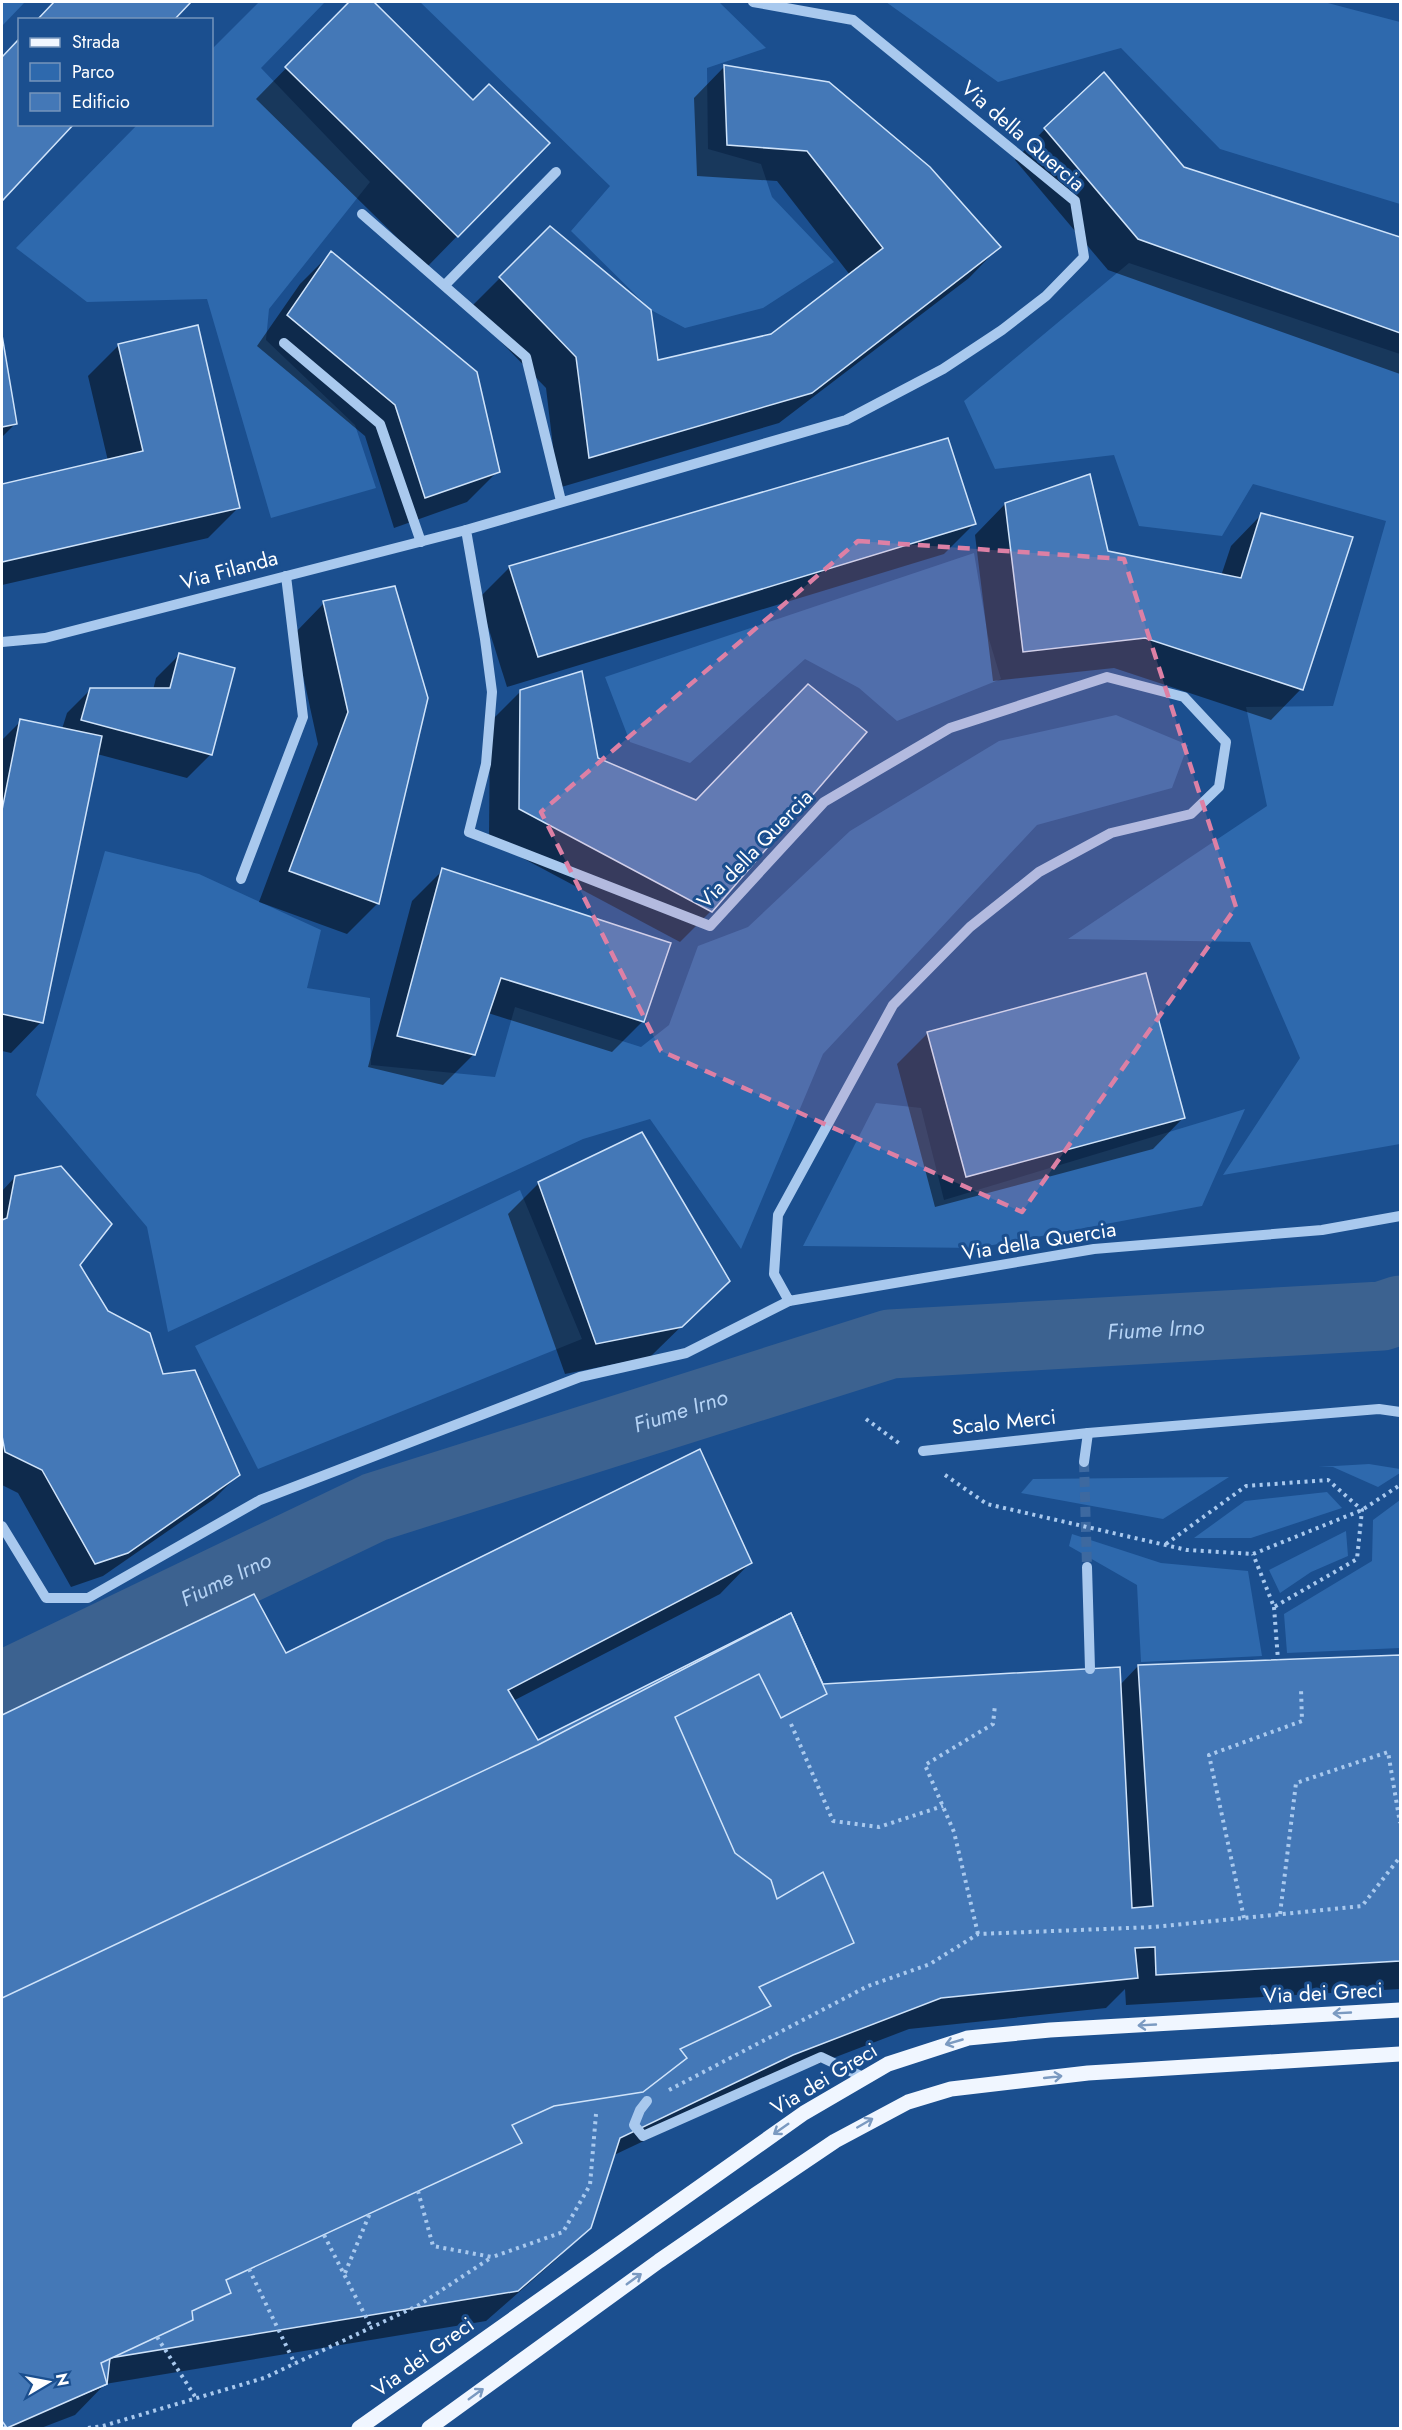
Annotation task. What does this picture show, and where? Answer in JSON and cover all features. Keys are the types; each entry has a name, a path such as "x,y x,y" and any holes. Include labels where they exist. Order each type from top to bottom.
{"main road":[{"name":"Via dei Greci","path":"358,2428 804,2113 863,2077 918,2053 968,2038 1050,2030 1401,2010"},
{"path":"429,2428 659,2261 758,2193 835,2141 876,2117 908,2102 951,2090 1088,2073 1401,2054"}],"street":[{"name":"Via della Quercia","path":"753,2 853,20 1076,201 1084,257 1046,296 1002,330 943,369 846,420 466,530 492,692 486,764 469,832 710,926 824,802 950,728 1107,677 1184,697 1226,742 1219,787 1191,814 1111,833 1039,872 970,927 893,1005 778,1215 774,1274 789,1301 1094,1249 1322,1230 1401,1216"},
{"path":"445,285 556,172"},
{"path":"362,214 526,357 561,501"},
{"path":"284,343 380,424 421,542"},
{"name":"Via Filanda","path":"2,642 45,638 466,530"},
{"path":"241,879 303,717 286,576"},
{"path":"2,1526 46,1598 88,1598 260,1500 580,1377 686,1353 789,1301"},
{"name":"Scalo Merci","path":"923,1451 1088,1433 1379,1409 1401,1412"},
{"path":"1084,1462 1088,1433"},
{"path":"1087,1567 1090,1669"},
{"path":"647,2101 640,2110 634,2125 643,2136 821,2057 863,2077"}],"path":[{"path":"866,1419 903,1446"},
{"path":"940,1472 987,1504 1187,1550 1253,1554 1362,1510 1401,1485"},
{"path":"1165,1545 1246,1486 1328,1480 1362,1510"},
{"path":"1274,1607 1357,1559 1362,1510"},
{"path":"1253,1554 1274,1607 1278,1660"},
{"path":"1244,1918 1209,1755 1302,1721 1301,1689"},
{"path":"978,1934 954,1832 925,1765 993,1724 995,1705"},
{"path":"791,1724 833,1821 879,1827 943,1806"},
{"path":"1280,1914 1296,1783 1388,1752 1401,1822"},
{"path":"647,2101 868,1986 930,1964 978,1934 1154,1927 1362,1906 1401,1857"},
{"path":"88,2428 264,2378 419,2305 492,2257 563,2232 590,2185 596,2114"},
{"path":"418,2191 433,2246 492,2257"},
{"path":"344,2274 370,2213"},
{"path":"324,2235 371,2327"},
{"path":"249,2269 295,2364"},
{"path":"157,2337 196,2398"}],"highlighted area":[{"path":"858,541 1124,559 1236,907 1022,1212 661,1051 541,812"}],"green space":[{"path":"2,2 25,2 2,26"},
{"path":"259,2 325,2 261,68 370,182 269,309 266,340 355,425 376,488 271,518 207,299 87,302 16,248 136,126 213,126 213,48"},
{"path":"420,2 719,2 766,48 707,68 708,149 761,164 772,197 834,262 763,308 685,328 651,310 571,231 610,186"},
{"path":"886,2 1324,2 1400,22 1400,204 1220,149 1121,48 998,82"},
{"path":"1129,263 1400,354 1400,1144 1223,1175 1300,1058 1250,942 1068,939 1267,806 1246,707 1333,706 1386,521 1253,484 1222,536 1139,526 1114,455 995,469 964,401"},
{"path":"974,553 988,636 1001,679 897,721 859,688 805,659 690,763 630,742 605,677"},
{"path":"1116,715 1188,745 1172,788 1037,825 823,1054 741,1249 650,1119 583,1139 168,1332 147,1227 36,1095 105,851 199,874 321,930 307,988 370,998 371,1065 495,1077 515,1007 641,1047 669,1025 698,946 748,927 850,831 999,741"},
{"path":"876,1103 921,1108 944,1200 1245,1109 1202,1206 977,1248 803,1246"},
{"path":"520,1190 582,1339 258,1469 195,1346"},
{"path":"1369,1464 1400,1469 1400,1473 1378,1487 1333,1467 1318,1467"},
{"path":"1229,1477 1163,1519 1021,1493 1033,1479"},
{"path":"1327,1492 1342,1508 1251,1538 1194,1538 1245,1501"},
{"path":"1400,1500 1400,1648 1287,1653 1284,1614 1372,1561 1373,1520"},
{"path":"1346,1531 1348,1556 1311,1572 1280,1593 1269,1570"},
{"path":"1072,1534 1161,1563 1248,1571 1262,1656 1141,1662 1137,1585 1069,1546"}],"building":[{"path":"54,2 191,2 176,18 39,18"},
{"path":"349,2 374,2 473,100 489,84 550,143 458,237 285,67"},
{"path":"18,40 18,126 72,126 2,201 2,57"},
{"path":"724,65 829,82 930,167 1001,247 812,393 589,458 576,357 499,277 550,226 651,310 658,360 771,334 883,248 807,151 727,145"},
{"path":"1104,72 1184,167 1400,237 1400,333 1138,239 1044,128"},
{"path":"331,251 477,372 500,472 425,498 395,405 287,315"},
{"path":"198,325 240,508 2,562 2,484 143,451 118,344"},
{"path":"2,335 17,424 2,427"},
{"path":"948,438 976,524 538,657 509,566"},
{"path":"1090,474 1108,551 1241,578 1261,513 1353,537 1303,690 1145,638 1023,652 1005,503"},
{"path":"395,586 428,698 379,904 289,871 348,712 323,601"},
{"path":"179,653 235,668 212,755 81,720 90,688 170,688"},
{"path":"582,671 598,758 696,800 808,684 867,732 712,912 519,809 520,690"},
{"path":"20,719 102,736 43,1023 2,1014 2,810"},
{"path":"442,868 671,943 644,1022 501,978 475,1055 397,1036"},
{"path":"1146,973 1185,1118 966,1177 927,1032"},
{"path":"642,1132 730,1281 682,1327 596,1344 538,1182"},
{"path":"61,1166 112,1224 80,1265 108,1311 150,1333 163,1374 195,1370 240,1475 128,1553 95,1564 42,1470 5,1452 2,1436 2,1220 7,1218 15,1176"},
{"path":"700,1449 752,1563 508,1690 538,1740 791,1613 823,1684 1120,1667 1132,1908 1153,1906 1138,1665 1400,1655 1400,1961 1156,1975 1155,1947 1135,1948 1138,1978 941,1998 793,2055 620,2138 591,2228 518,2291 110,2358 107,2384 2,2428 2,1715 254,1594 286,1653"},
{"path":"791,1613 827,1694 781,1718 759,1674 675,1717 735,1853 771,1880 777,1899 823,1872 854,1943 759,1987 771,2006 680,2049 687,2058 643,2092 554,2106 512,2125 522,2143 226,2280 231,2293 192,2311 193,2320 101,2363 107,2384 7,2428 2,2421 2,1998 538,1745"}],"waterway":[{"name":"Fiume Irno","path":"2,1686 375,1507 890,1344 1382,1316 1400,1310"}],"tunnel":[{"path":"1084,1462 1087,1567"}]}
